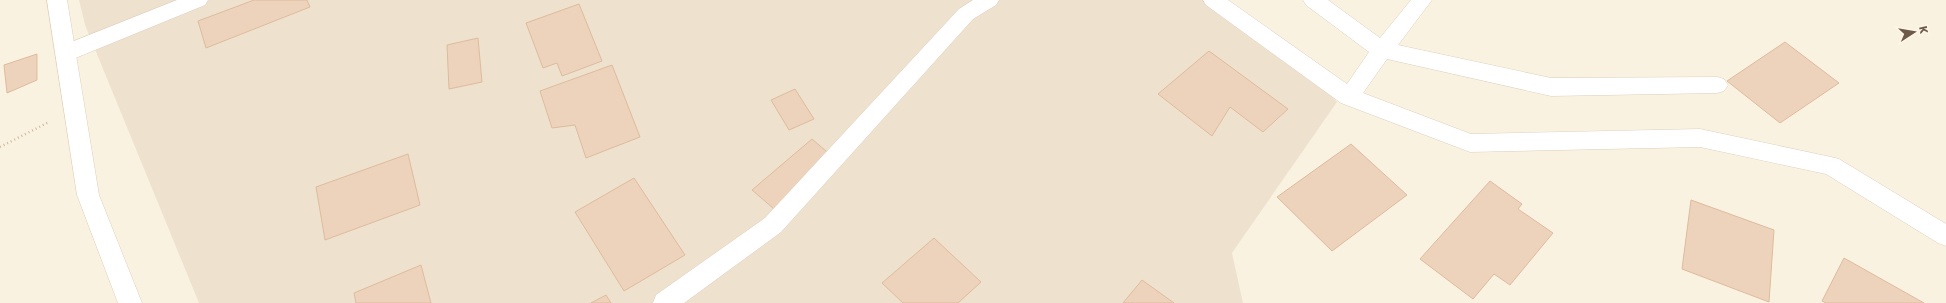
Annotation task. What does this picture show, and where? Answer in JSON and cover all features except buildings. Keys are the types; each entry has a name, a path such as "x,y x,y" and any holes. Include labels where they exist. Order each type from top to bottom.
{"street":[{"path":"57,0 88,195 130,303"},
{"path":"66,53 198,0"},
{"path":"665,303 774,225 966,14 989,0"},
{"path":"1213,0 1349,97 1470,143 1700,138 1831,166 1946,236"},
{"path":"1313,0 1382,50 1551,87 1717,85"},
{"path":"1349,97 1382,50 1422,0"}],"path":[{"path":"0,147 74,109"}],"shaded area":[{"path":"79,0 1216,0 1290,51 1337,102 1232,253 1243,303 199,303 85,25"}]}
